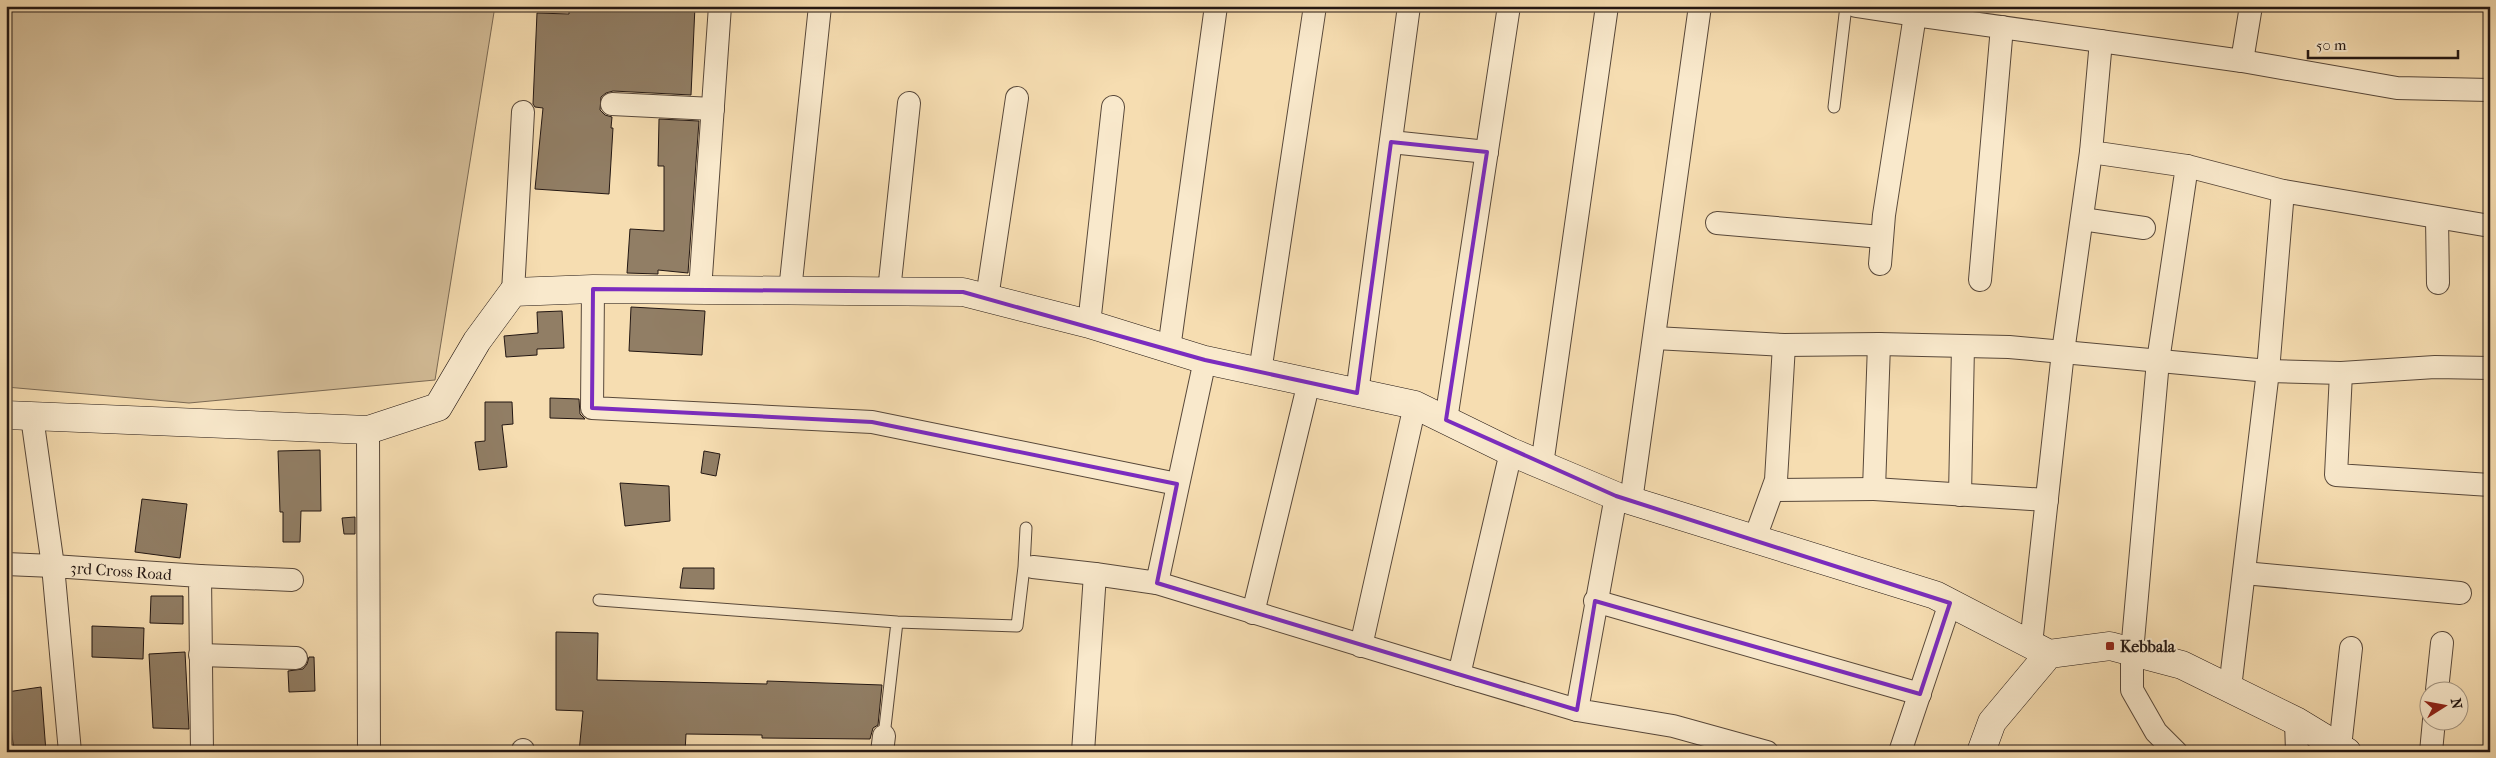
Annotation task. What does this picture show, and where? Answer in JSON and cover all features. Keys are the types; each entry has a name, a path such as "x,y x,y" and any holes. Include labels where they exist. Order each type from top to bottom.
{"street":[{"path":"700,290 720,6"},
{"path":"790,290 820,6"},
{"path":"1169,349 1216,6"},
{"path":"1260,372 1315,6"},
{"path":"1357,393 1409,6"},
{"path":"1446,420 1509,6"},
{"path":"1542,465 1607,6"},
{"path":"1577,710 1595,601 1624,498 1655,338 1700,6"},
{"path":"1856,6 2242,61 2397,88 2490,90"},
{"path":"2242,61 2251,6"},
{"path":"1880,264 1882,237 1915,15"},
{"path":"1980,280 2002,27"},
{"path":"1981,752 1992,722 2040,649 2047,500 2064,352 2091,152 2101,41"},
{"path":"987,298 1017,98"},
{"path":"889,291 909,103"},
{"path":"612,104 713,109"},
{"path":"1089,324 1113,107"},
{"path":"6,564 53,566 19,416 368,430 438,407 477,341 513,292 523,112"},
{"path":"1391,142 1487,152"},
{"path":"2091,152 2187,166 2282,191 2490,226"},
{"path":"2176,752 2156,732 2132,690 2132,652 2158,360 2187,166"},
{"path":"2230,688 2268,371 2282,191"},
{"path":"2082,218 2144,228"},
{"path":"2437,218 2438,283"},
{"path":"1717,222 1882,237"},
{"path":"593,289 592,408 872,422 1177,484"},
{"path":"513,292 593,289 963,292 1089,324 1205,360 1415,405 1511,452 1624,498 1935,595 2040,649 2110,646 2182,665 2296,721 2344,750 2351,648"},
{"path":"1655,338 1784,345 1879,344 1963,346 2064,352 2268,371 2341,373 2435,367 2490,368"},
{"path":"1874,489 1879,344"},
{"path":"1755,538 1774,490 1784,345"},
{"path":"1960,495 1963,346"},
{"path":"1157,583 1205,360"},
{"path":"2341,373 2336,475 2490,485"},
{"path":"1253,613 1309,382"},
{"path":"1361,646 1415,405"},
{"path":"368,430 370,752"},
{"path":"1459,675 1511,452"},
{"path":"1774,490 1874,489 2047,500"},
{"name":"3rd Cross Road","path":"70,752 53,566 292,580"},
{"path":"1029,567 1157,583 1577,710 1673,726 1767,752"},
{"path":"2244,573 2460,593"},
{"path":"1083,752 1095,574"},
{"path":"200,576 202,752"},
{"path":"1595,601 1920,694"},
{"path":"1900,752 1950,603"},
{"path":"2438,680 2442,642"},
{"path":"200,655 296,658"},
{"path":"2296,721 2297,752"},
{"path":"2432,752 2433,730"}],"lane":[{"path":"1834,107 1846,6"},
{"path":"599,600 897,622 1017,626 1029,567 1026,528"},
{"path":"883,744 897,622"}],"highlighted area":[{"path":"1391,142 1487,152 1446,420 1616,496 1950,603 1920,694 1595,601 1577,710 1157,583 1177,484 872,422 592,408 593,289 963,292 1205,360 1357,393"}],"shaded area":[{"path":"6,6 495,6 435,380 189,403 6,387"}],"building":[{"path":"569,6 695,6 691,95 613,91 601,97 600,110 605,115 612,117 611,128 613,128 609,194 535,189 543,108 535,107 533,104 537,13 569,14"},
{"path":"659,119 699,121 688,273 658,270 658,274 627,273 630,229 664,231 664,166 658,166"},
{"path":"631,307 705,311 702,355 629,351"},
{"path":"562,311 564,348 537,349 537,355 506,357 504,336 538,333 537,312"},
{"path":"550,398 579,399 580,414 585,419 550,418"},
{"path":"485,402 512,402 513,424 502,425 507,467 479,470 475,442 485,441"},
{"path":"320,450 321,511 301,511 300,542 283,542 283,512 280,512 278,451"},
{"path":"704,451 720,454 716,476 701,473"},
{"path":"620,483 669,486 670,521 625,526"},
{"path":"142,499 187,504 180,558 135,552"},
{"path":"355,517 355,534 344,534 342,518"},
{"path":"683,568 714,568 714,589 680,588"},
{"path":"151,596 183,596 183,624 150,623"},
{"path":"92,626 144,628 143,659 92,657"},
{"path":"556,632 598,633 597,680 767,684 767,681 882,685 878,725 873,728 870,739 762,738 762,735 686,734 685,752 579,752 583,711 556,710"},
{"path":"185,652 189,729 153,728 149,654"},
{"path":"309,657 314,657 315,691 289,692 288,671 303,669"},
{"path":"41,687 46,752 14,752 7,692"}],"place":[{"name":"Kebbala","path":"2110,646"}]}
